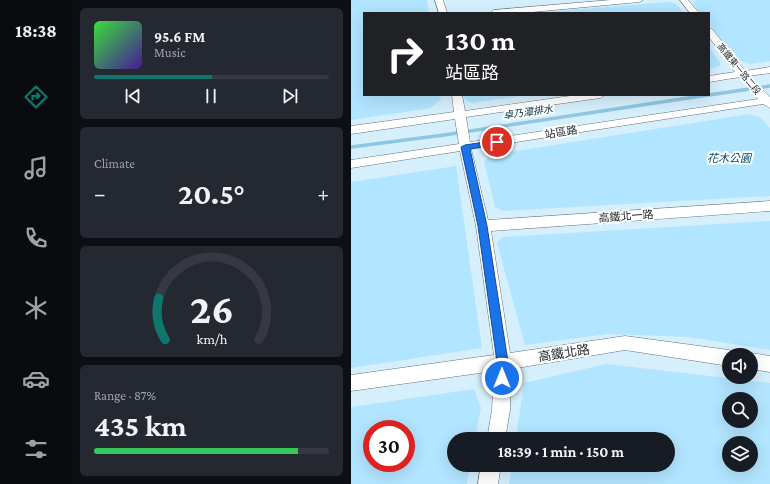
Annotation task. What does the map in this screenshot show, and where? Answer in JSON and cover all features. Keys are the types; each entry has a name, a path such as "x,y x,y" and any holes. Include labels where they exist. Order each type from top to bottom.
{"street":[{"path":"439,0 443,12"},
{"path":"505,12 639,0"},
{"path":"684,0 694,12"},
{"name":"高鐵東一路二段","path":"710,32 742,74 769,102"},
{"path":"710,79 770,70"},
{"path":"457,96 465,147 483,226 503,362 501,410 497,432"},
{"path":"351,130 593,96"},
{"name":"站區路","path":"351,164 769,102"},
{"name":"高鐵北一路","path":"483,226 770,206"},
{"name":"高鐵北路","path":"351,383 625,343 722,357"},
{"path":"758,362 770,364"},
{"path":"488,484 490,472"}],"shaded area":[{"path":"351,0 770,0 770,484 351,484"}],"green space":[{"path":"351,0 427,0 429,12 363,12 363,96 440,96 441,99 431,108 351,120"},
{"path":"696,0 770,0 770,61 750,64 735,57 710,25 710,12 699,12 693,4"},
{"path":"668,2 676,4 683,12 544,12"},
{"path":"710,48 720,62 720,66 710,69"},
{"path":"463,96 519,96 472,103 467,101"},
{"name":"花木公園","path":"750,114 761,118 770,128 770,196 503,211 495,207 484,161 490,155"},
{"path":"456,166 482,348 351,368 351,182"},
{"path":"770,221 770,350 689,337 608,334 525,345 497,243 502,237"},
{"path":"606,364 722,377 722,384 758,384 758,382 770,383 770,484 509,484 511,472 675,472 675,432 517,432 524,383"},
{"path":"474,389 481,408 476,432 447,432 447,472 470,472 467,484 351,484 351,407"}],"waterway":[{"name":"卓乃潭排水","path":"710,95 770,86"},
{"name":"卓乃潭排水","path":"351,147 444,135 701,96"}],"route":[{"path":"497,142 465,147 483,226 503,362 502,378"}]}
